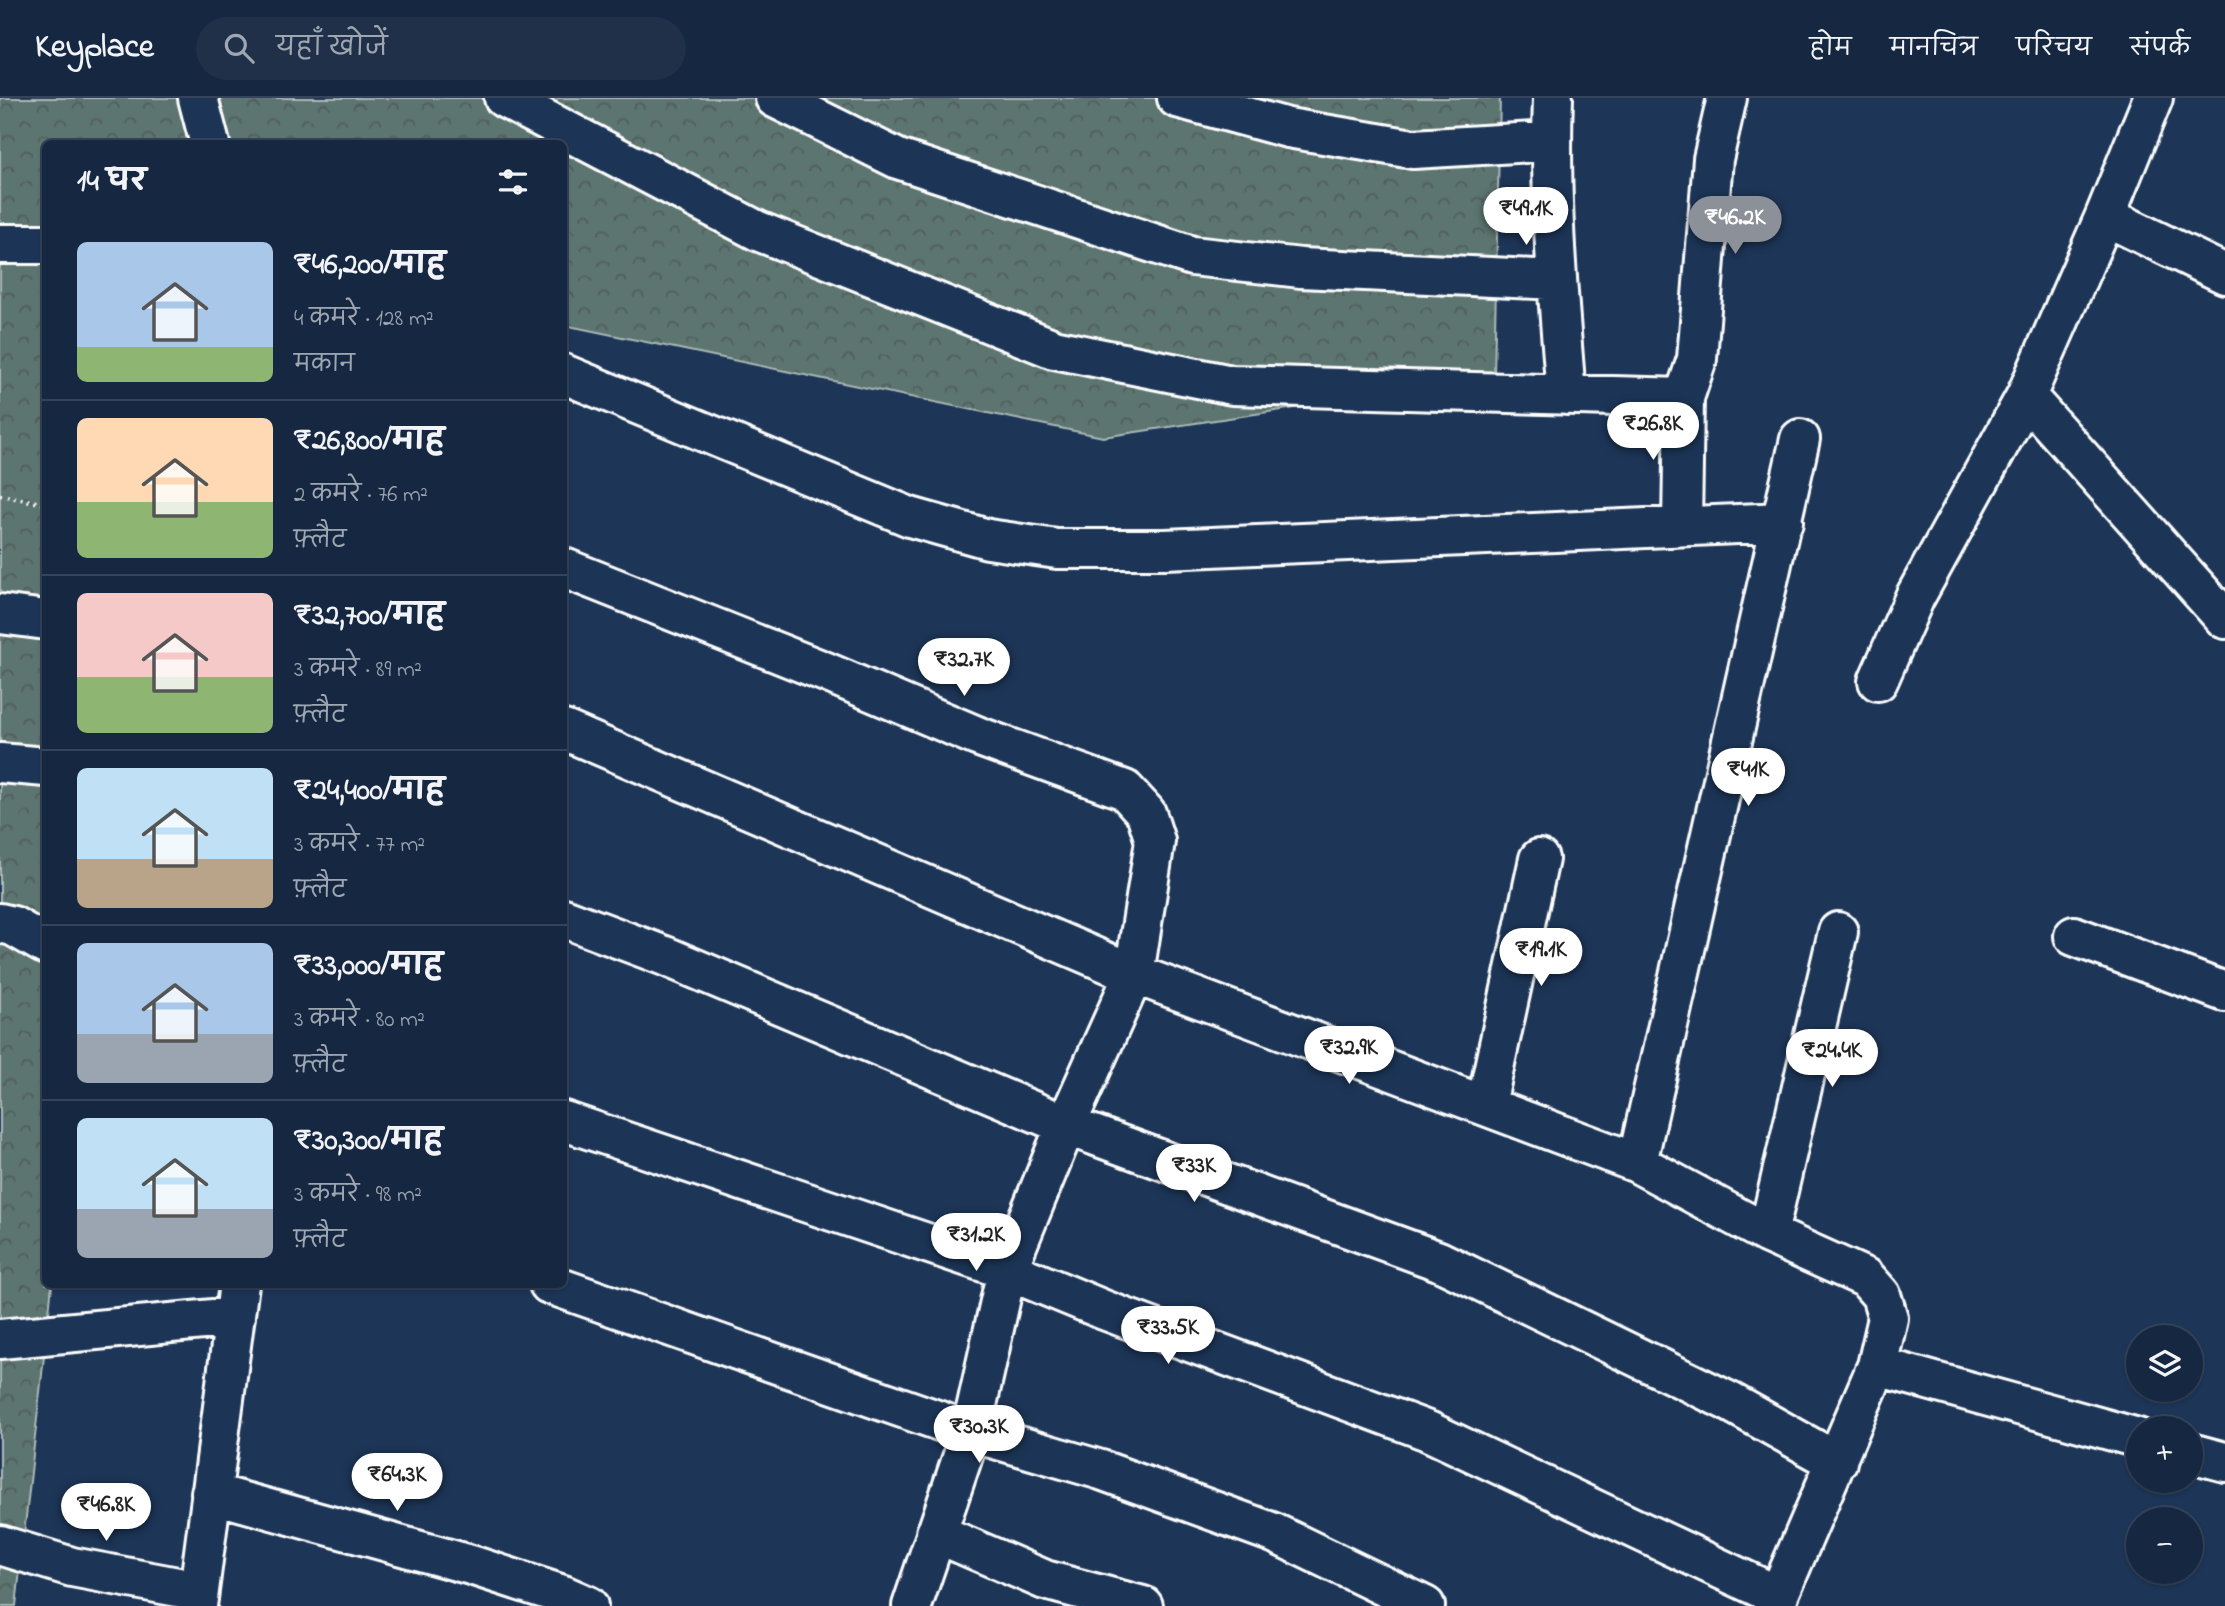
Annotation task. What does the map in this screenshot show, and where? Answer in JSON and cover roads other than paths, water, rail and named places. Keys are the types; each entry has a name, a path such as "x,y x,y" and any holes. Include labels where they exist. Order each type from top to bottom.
{"street":[{"path":"198,98 210,140"},
{"path":"504,98 758,231 1054,349 1232,385 1684,398"},
{"path":"775,98 898,159 1192,256 1301,268 1556,280"},
{"path":"1177,98 1288,128 1413,149 1552,141"},
{"path":"1553,98 1556,280 1566,395"},
{"path":"1682,526 1684,398 1697,359 1713,159 1727,98"},
{"path":"1878,681 1914,597 2026,396 2105,216 2153,98"},
{"path":"2105,216 2225,274"},
{"path":"0,244 42,244"},
{"path":"567,375 910,517 988,539 1057,549 1165,549 1783,522"},
{"path":"2026,396 2225,619"},
{"path":"1637,1163 1800,439"},
{"path":"567,569 813,667 977,736 1125,790 1146,813 1156,841 1134,974 1066,1125 1007,1270 971,1432 912,1606"},
{"path":"0,614 42,619"},
{"path":"567,731 1134,974 1637,1163 1768,1234 1866,1278 1881,1295 1888,1318 1877,1366 1776,1601 1427,1431 1104,1310 1007,1270 567,1122"},
{"path":"0,763 42,767"},
{"path":"1486,1105 1539,859"},
{"path":"567,919 665,956 1066,1125 1439,1261 1730,1402 1837,1462"},
{"path":"0,923 13,926 42,943"},
{"path":"1768,1234 1838,932"},
{"path":"2074,936 2225,992"},
{"path":"560,1288 971,1432 1101,1470 1274,1533 1425,1606"},
{"path":"0,1339 237,1301 198,1598 72,1567 0,1545"},
{"path":"1877,1366 2126,1435"},
{"path":"2203,1456 2225,1462"},
{"path":"211,1493 471,1564 564,1595 588,1606"},
{"path":"936,1533 1045,1580 1143,1606"}]}
